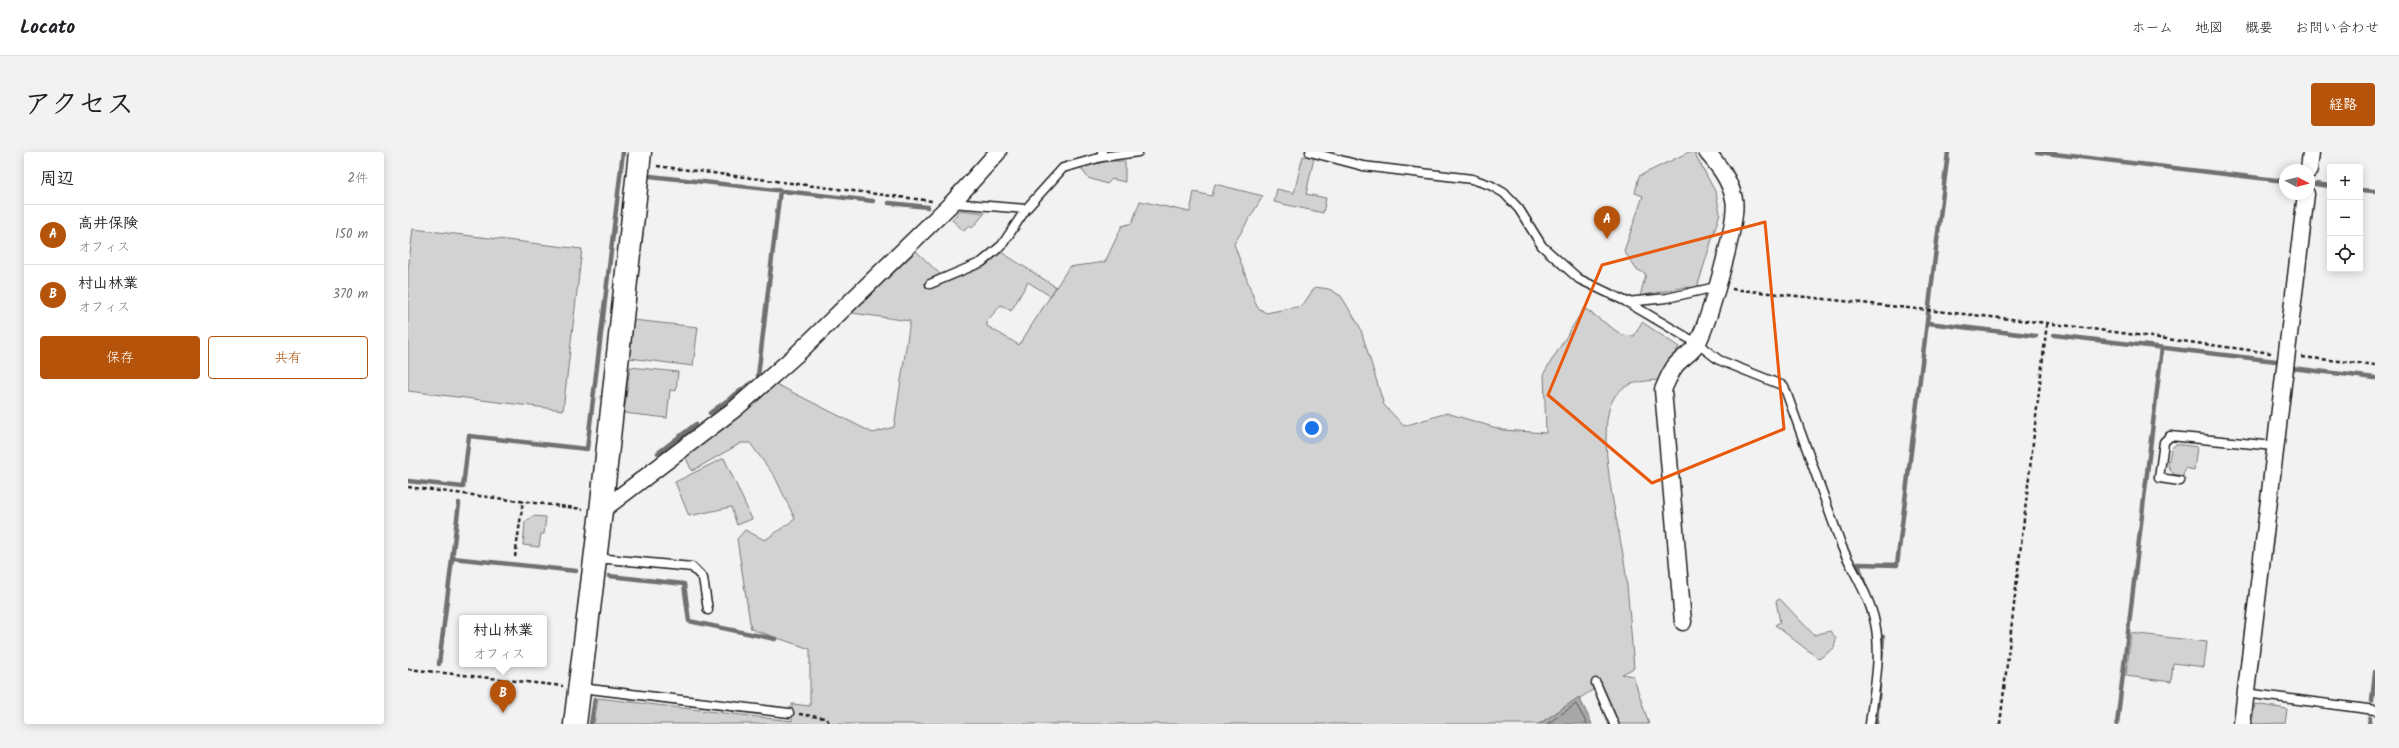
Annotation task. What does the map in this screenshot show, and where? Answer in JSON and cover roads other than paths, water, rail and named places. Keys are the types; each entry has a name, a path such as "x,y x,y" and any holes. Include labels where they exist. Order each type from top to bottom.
{"street":[{"path":"601,511 736,408 798,353 952,203 998,152"},
{"path":"1683,622 1663,390 1674,366 1698,344 1716,287 1734,218 1735,200 1724,172 1707,152"},
{"path":"2310,164 2311,152"},
{"path":"576,724 596,558 639,158"},
{"path":"2242,724 2274,446 2305,200"}],"lane":[{"path":"930,284 982,262 1002,245 1026,209 1063,168 1102,154 1138,152"},
{"path":"1310,152 1345,163 1472,179 1490,185 1504,193 1519,209 1542,246 1579,280 1627,302 1698,344 1719,360 1784,386 1842,547 1854,569 1875,621 1878,664 1870,724"},
{"path":"952,203 1026,209"},
{"path":"1627,302 1674,296 1716,287"},
{"path":"2180,481 2159,478 2164,442 2170,436 2274,446"},
{"path":"596,558 692,568 704,578 708,610"},
{"path":"1596,683 1614,724"},
{"path":"580,688 789,713"},
{"path":"2245,693 2375,710"}],"water":[{"path":"1579,697 1592,724 1539,724"}],"waterway":[{"path":"408,481 463,487 469,436 587,449 623,152"},
{"path":"1865,586 1858,564 1897,565 1948,152"},
{"path":"2037,152 2279,180"},
{"path":"650,176 873,201"},
{"path":"2315,184 2327,186"},
{"path":"758,376 780,190"},
{"path":"2363,190 2375,191"},
{"path":"889,203 928,207"},
{"path":"1928,323 2036,336"},
{"path":"2054,335 2276,361"},
{"path":"2117,724 2162,348"},
{"path":"2292,368 2375,378"},
{"path":"710,413 751,383"},
{"path":"658,453 696,424"},
{"path":"439,664 459,503"},
{"path":"452,558 576,571"},
{"path":"609,576 684,584 689,621 775,639"},
{"path":"1881,661 1883,637"},
{"path":"2372,701 2375,672"},
{"path":"1876,724 1879,686"},
{"path":"591,724 595,699"},
{"path":"2369,724 2370,718"}],"place":[{"name":"高井保険","path":"1607,239"},
{"name":"村山林業","path":"503,713"}]}
